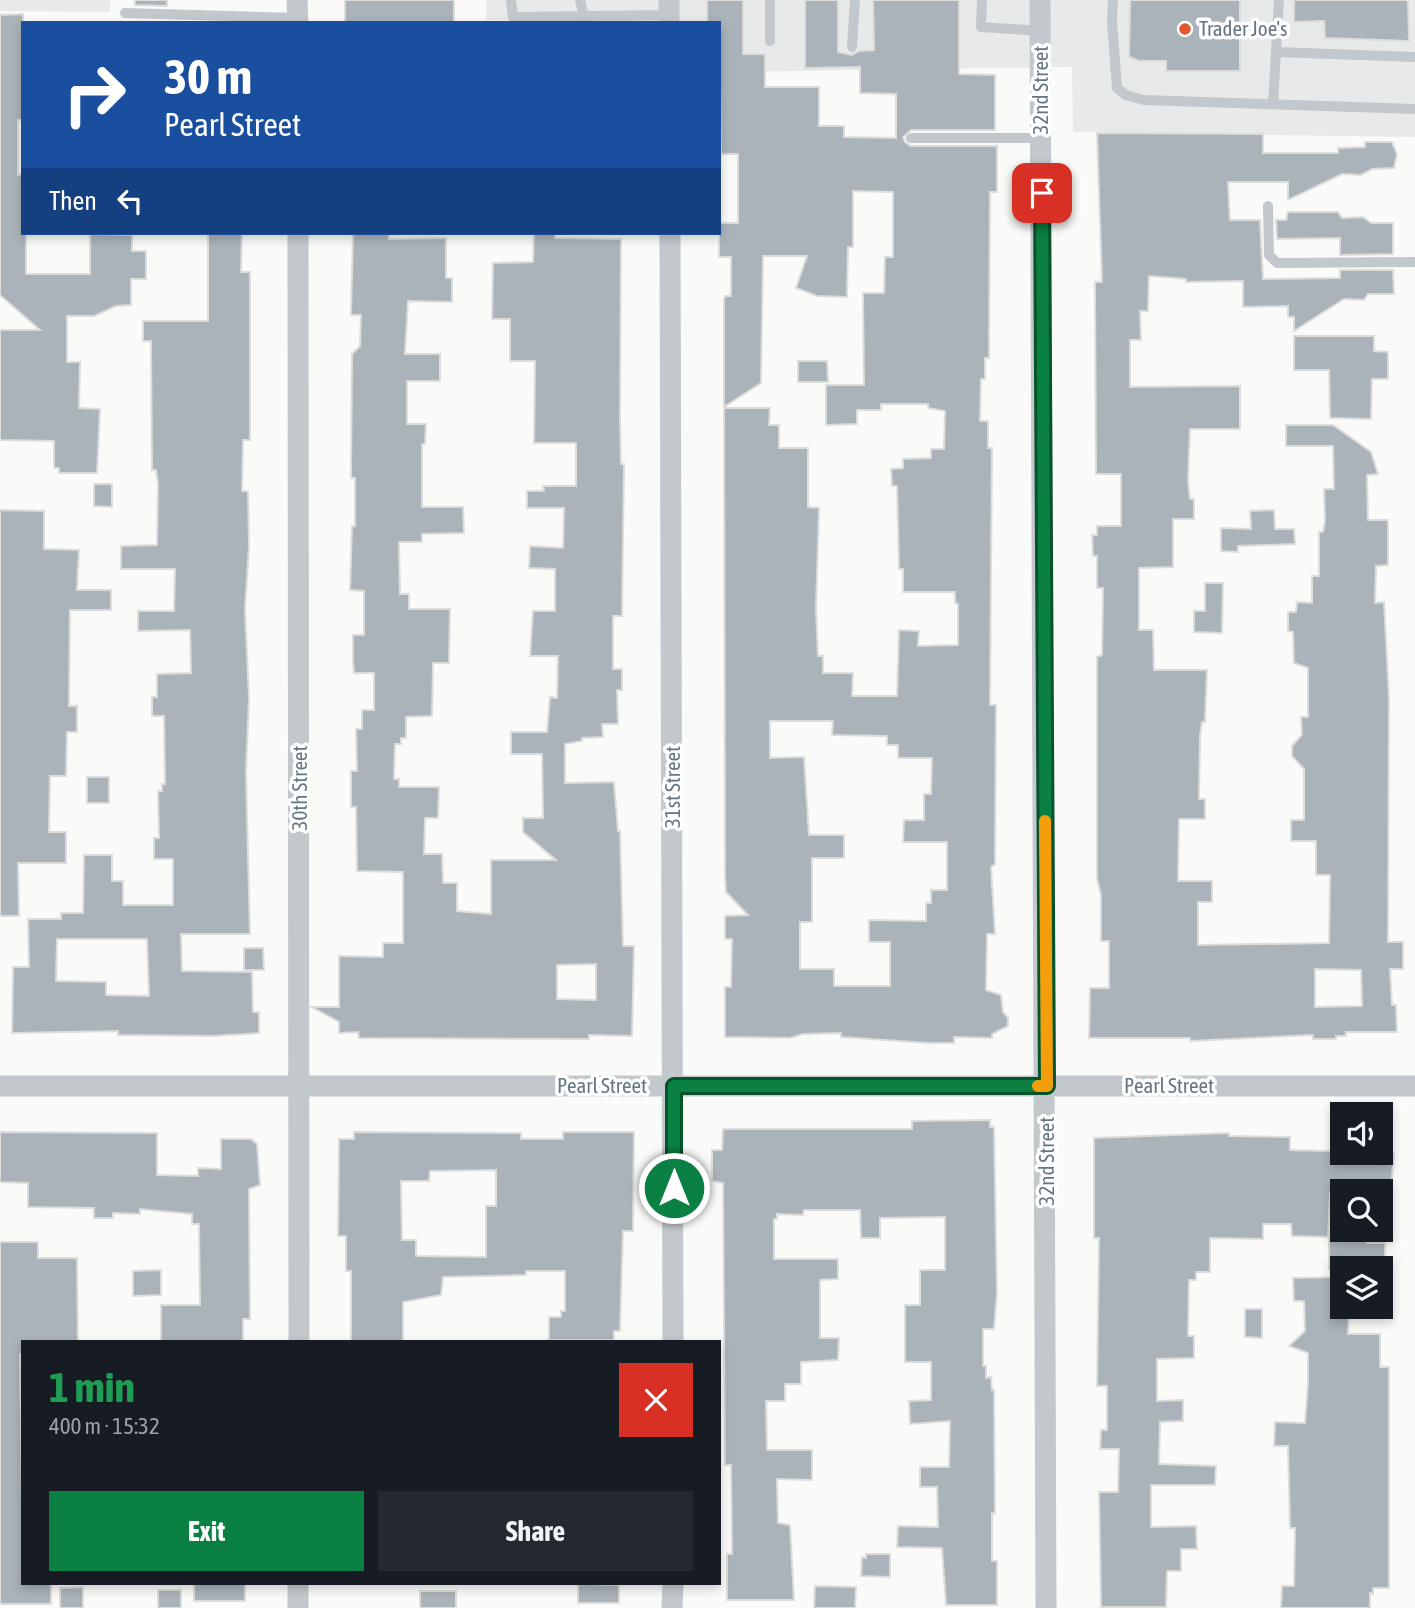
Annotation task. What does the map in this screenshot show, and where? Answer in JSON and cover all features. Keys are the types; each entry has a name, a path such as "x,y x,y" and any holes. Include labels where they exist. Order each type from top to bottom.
{"street":[{"name":"32nd Street","path":"1040,0 1047,1086 1046,1608"},
{"name":"30th Street","path":"298,235 299,1340"},
{"name":"31st Street","path":"670,235 673,1340"},
{"name":"Pearl Street","path":"0,1086 1415,1086"},
{"path":"298,1585 298,1608"},
{"path":"672,1608 673,1585"}],"lane":[{"path":"511,0 513,17 669,13"},
{"path":"580,0 584,16"},
{"path":"770,41 771,0"},
{"path":"852,47 855,0"},
{"path":"982,0 981,27 1041,31"},
{"path":"1113,0 1111,22 1118,88 1126,95 1144,100 1415,108"},
{"path":"1273,104 1279,0"},
{"path":"125,13 298,14"},
{"path":"1276,52 1415,57"},
{"path":"911,138 1041,138"},
{"path":"1268,206 1269,255 1277,263 1415,262"}],"shaded area":[{"path":"0,0 110,0 110,12 0,11"},
{"path":"486,0 1415,0 1415,137 1073,132 1072,67 721,72 721,21 486,20"}],"building":[{"path":"135,0 167,0 167,6 135,5"},
{"path":"345,0 454,0 454,21 345,21"},
{"path":"707,0 743,0 743,54 765,54 765,87 819,87 819,126 844,126 844,137 896,138 896,94 860,93 860,67 805,68 805,0 838,0 838,52 852,55 859,51 874,50 873,0 959,0 959,74 995,75 995,130 911,130 903,137 911,146 997,146 997,192 990,192 989,358 985,358 985,379 981,379 980,421 988,421 988,448 992,448 990,705 996,705 995,864 991,867 995,934 987,934 986,990 1001,995 1008,1026 992,1034 992,1038 954,1037 954,1043 929,1043 841,1037 841,1033 803,1034 790,1038 725,1037 725,987 731,987 732,939 725,939 725,916 748,915 726,892 725,876 724,408 770,408 769,425 779,425 779,448 808,448 808,507 819,508 816,609 818,656 823,656 823,673 853,673 852,696 897,696 899,630 919,631 918,646 958,645 958,604 955,603 955,592 903,592 903,569 899,569 897,486 892,486 891,469 903,468 903,459 931,458 931,449 944,449 945,411 928,408 928,404 881,404 881,410 857,410 857,424 826,425 826,385 864,385 863,293 884,293 885,257 893,257 893,192 853,191 853,247 848,247 847,297 817,296 796,288 807,256 763,256 761,383 724,407 724,300 725,296 731,296 731,257 719,257 719,235 721,223 738,223 738,154 721,154 721,21 707,21","holes":["770,721 833,721 832,735 887,736 887,745 898,745 898,758 932,758 931,794 924,794 924,820 904,820 903,842 947,842 947,890 931,890 931,903 926,903 926,921 869,920 869,942 890,942 890,986 834,986 834,969 800,969 800,922 812,922 812,858 844,858 844,835 809,835 804,757 770,758"]},
{"name":"Trader Joe's","path":"1130,0 1240,0 1240,71 1166,71 1166,61 1139,61 1129,57"},
{"path":"1294,0 1408,0 1409,41 1325,38 1324,21 1294,22"},
{"path":"23,14 18,175 21,174 21,235 26,235 26,274 90,274 90,235 132,235 132,251 146,251 146,279 131,279 131,305 116,306 94,316 67,316 67,362 80,362 79,408 100,409 97,473 59,473 59,468 54,468 54,441 0,440 0,330 40,330 0,295 0,15"},
{"path":"1097,133 1263,134 1263,153 1338,153 1338,148 1365,147 1365,142 1392,142 1397,154 1394,168 1372,169 1361,175 1342,174 1288,200 1288,182 1228,182 1230,220 1260,220 1263,279 1340,278 1340,270 1393,270 1394,294 1368,294 1364,300 1344,299 1294,331 1294,317 1288,317 1288,306 1243,307 1243,281 1186,282 1186,279 1149,276 1148,311 1140,311 1141,340 1130,340 1130,387 1240,386 1240,429 1190,429 1188,481 1190,499 1194,499 1194,519 1173,519 1173,567 1139,568 1139,630 1153,630 1154,670 1207,670 1205,722 1202,722 1200,736 1199,799 1205,799 1205,819 1179,819 1178,881 1212,881 1212,902 1198,902 1198,945 1329,943 1330,875 1316,875 1316,841 1291,841 1291,820 1304,820 1304,769 1292,756 1292,746 1302,735 1301,717 1308,717 1308,668 1294,663 1293,632 1288,631 1288,612 1296,612 1297,602 1312,603 1312,576 1319,576 1319,532 1323,532 1325,521 1324,489 1334,489 1333,446 1286,446 1286,425 1333,425 1371,452 1378,474 1367,475 1368,520 1388,520 1388,565 1376,566 1375,603 1384,602 1389,697 1388,942 1403,942 1403,969 1390,969 1397,1032 1346,1032 1346,1036 1336,1036 1336,1039 1313,1039 1313,1035 1190,1041 1190,1038 1089,1038 1090,988 1109,988 1109,941 1101,941 1101,895 1097,879 1097,657 1102,655 1103,588 1097,588 1097,556 1093,556 1092,535 1097,535 1097,526 1121,526 1121,474 1096,474 1095,282 1102,282","holes":["1315,969 1361,970 1362,1006 1315,1007"]},
{"path":"1288,212 1338,212 1342,218 1363,217 1371,223 1393,223 1393,254 1340,255 1340,238 1277,239 1276,220 1286,220"},
{"path":"208,235 242,235 241,272 250,272 250,440 243,440 242,491 248,491 249,546 245,610 249,697 246,773 250,934 181,934 182,971 252,972 253,1012 259,1012 259,1033 213,1036 118,1035 118,1031 12,1033 13,967 29,967 28,919 61,919 61,913 83,913 84,855 112,855 112,881 123,881 123,905 173,905 173,859 154,859 154,838 159,838 158,791 162,791 162,784 165,784 164,716 152,716 152,697 157,697 157,674 191,673 190,630 138,631 138,611 174,611 175,569 121,569 121,546 157,545 158,484 156,470 152,470 151,341 143,341 143,321 208,321","holes":["57,939 147,939 149,996 106,995 106,982 56,981"]},
{"path":"353,235 389,235 389,239 446,238 446,278 452,278 452,302 408,301 405,354 440,354 440,381 407,381 407,424 426,424 425,444 422,444 422,507 463,507 464,533 422,534 422,542 399,542 400,594 409,594 409,609 450,609 449,663 433,663 432,716 406,717 406,738 401,738 401,744 395,744 394,779 399,779 399,787 439,787 438,818 425,818 424,854 442,854 443,883 457,883 457,911 491,914 491,860 556,860 523,832 523,818 543,818 542,754 511,754 511,732 547,732 550,697 557,698 558,656 530,656 533,611 555,611 555,569 529,568 530,546 563,548 564,508 527,508 527,491 544,491 543,486 576,486 576,443 534,443 535,361 510,361 510,319 492,319 493,263 533,262 534,235 621,239 620,421 621,464 624,464 622,616 613,616 613,669 622,669 622,690 617,690 618,724 602,724 603,737 582,738 582,741 565,744 565,783 614,782 620,831 623,946 634,946 632,1036 589,1035 589,1039 359,1038 358,1032 339,1033 339,1022 312,1007 339,1007 339,956 383,957 383,943 403,943 403,872 357,871 356,807 351,807 351,771 357,771 356,729 362,729 362,710 374,710 374,673 354,673 353,663 353,635 364,635 364,591 350,590 352,526 355,526 355,478 351,478 352,354 360,346 361,315 351,315","holes":["596,964 596,1000 557,999 557,965"]},
{"path":"1294,336 1374,336 1374,351 1388,352 1388,379 1372,379 1371,419 1330,418 1329,370 1294,370"},
{"path":"798,361 827,361 828,382 798,382"},
{"path":"94,484 112,484 112,507 94,506"},
{"path":"0,510 44,511 44,549 79,550 77,590 111,590 111,610 70,610 69,706 77,706 77,732 67,732 66,776 50,776 49,832 66,832 66,863 18,863 19,916 0,916"},
{"path":"1274,510 1275,529 1294,529 1295,544 1238,546 1238,552 1221,551 1221,528 1251,529 1250,511"},
{"path":"1205,583 1223,583 1222,633 1194,632 1194,611 1205,611"},
{"path":"87,777 109,777 109,803 87,803"},
{"path":"244,948 263,948 264,970 244,970"},
{"path":"990,1120 990,1127 994,1127 997,1293 994,1329 983,1329 983,1366 986,1366 986,1378 991,1377 994,1390 995,1513 992,1513 992,1561 997,1561 997,1605 946,1605 942,1548 897,1547 898,1526 938,1527 937,1487 920,1487 920,1467 949,1467 950,1421 910,1424 909,1401 931,1400 931,1362 905,1362 905,1305 920,1305 920,1270 945,1270 945,1217 880,1218 880,1238 861,1238 860,1210 804,1210 803,1215 777,1214 777,1219 774,1219 774,1259 838,1259 838,1279 820,1280 820,1338 839,1338 838,1360 801,1362 801,1384 785,1384 785,1401 766,1401 767,1450 812,1450 812,1480 777,1479 778,1523 790,1525 794,1600 727,1600 727,1554 732,1554 731,1465 725,1465 723,1183 712,1181 712,1150 722,1150 723,1129 912,1129 912,1121"},
{"path":"0,1132 157,1133 157,1175 198,1176 198,1168 221,1169 221,1139 251,1139 257,1144 260,1185 249,1189 250,1319 243,1319 243,1340 161,1340 161,1305 200,1305 199,1224 192,1224 192,1214 140,1209 140,1214 113,1213 113,1218 94,1218 94,1208 28,1207 28,1183 0,1182"},
{"path":"354,1132 521,1133 521,1139 563,1139 563,1132 634,1132 633,1231 623,1231 620,1331 614,1331 614,1340 549,1340 549,1317 561,1317 561,1311 565,1311 565,1271 526,1271 526,1275 443,1277 441,1295 403,1302 403,1340 351,1340 351,1271 346,1271 346,1236 338,1236 339,1139 354,1139","holes":["496,1170 496,1206 486,1206 486,1257 416,1256 416,1240 402,1240 401,1181 429,1181 430,1171"]},
{"path":"1229,1133 1229,1136 1290,1137 1290,1150 1330,1151 1330,1165 1393,1165 1392,1179 1330,1179 1328,1237 1292,1236 1291,1224 1263,1224 1263,1239 1210,1238 1210,1272 1196,1272 1196,1280 1189,1280 1188,1336 1194,1336 1194,1358 1157,1359 1157,1401 1183,1400 1183,1421 1160,1422 1159,1464 1216,1466 1215,1485 1151,1485 1151,1527 1196,1526 1197,1549 1181,1549 1181,1571 1167,1571 1166,1607 1101,1607 1099,1492 1118,1492 1119,1449 1100,1449 1101,1430 1107,1430 1107,1386 1097,1386 1099,1238 1094,1238 1094,1138"},
{"path":"1329,1230 1330,1242 1385,1243 1385,1256 1330,1256 1329,1269"},
{"path":"0,1242 38,1242 38,1258 77,1258 78,1340 21,1340 21,1585 51,1585 51,1604 0,1604"},
{"path":"161,1270 161,1295 133,1296 133,1271"},
{"path":"1330,1277 1330,1319 1349,1319 1348,1334 1380,1334 1380,1367 1389,1367 1389,1588 1373,1588 1373,1594 1370,1593 1370,1608 1281,1608 1282,1586 1294,1586 1295,1528 1290,1528 1288,1446 1274,1446 1275,1422 1305,1423 1308,1383 1308,1353 1289,1346 1305,1331 1304,1301 1294,1301 1293,1278"},
{"path":"1245,1309 1262,1309 1262,1338 1245,1337"},
{"path":"866,1554 890,1554 890,1577 861,1576 862,1557 866,1558"},
{"path":"194,1585 245,1585 245,1601 194,1601"},
{"path":"578,1585 619,1585 619,1603 578,1603"},
{"path":"815,1586 856,1587 855,1608 814,1608"},
{"path":"83,1587 83,1608 60,1608 60,1588"},
{"path":"158,1590 181,1590 181,1608 158,1608"},
{"path":"420,1591 456,1591 456,1608 420,1608"}],"slow traffic":[{"path":"1038,1086 1047,1086 1045,821"}],"place":[{"name":"Trader Joe's","path":"1185,29"}],"route":[{"path":"674,1188 674,1086 1047,1086 1042,193"}]}
